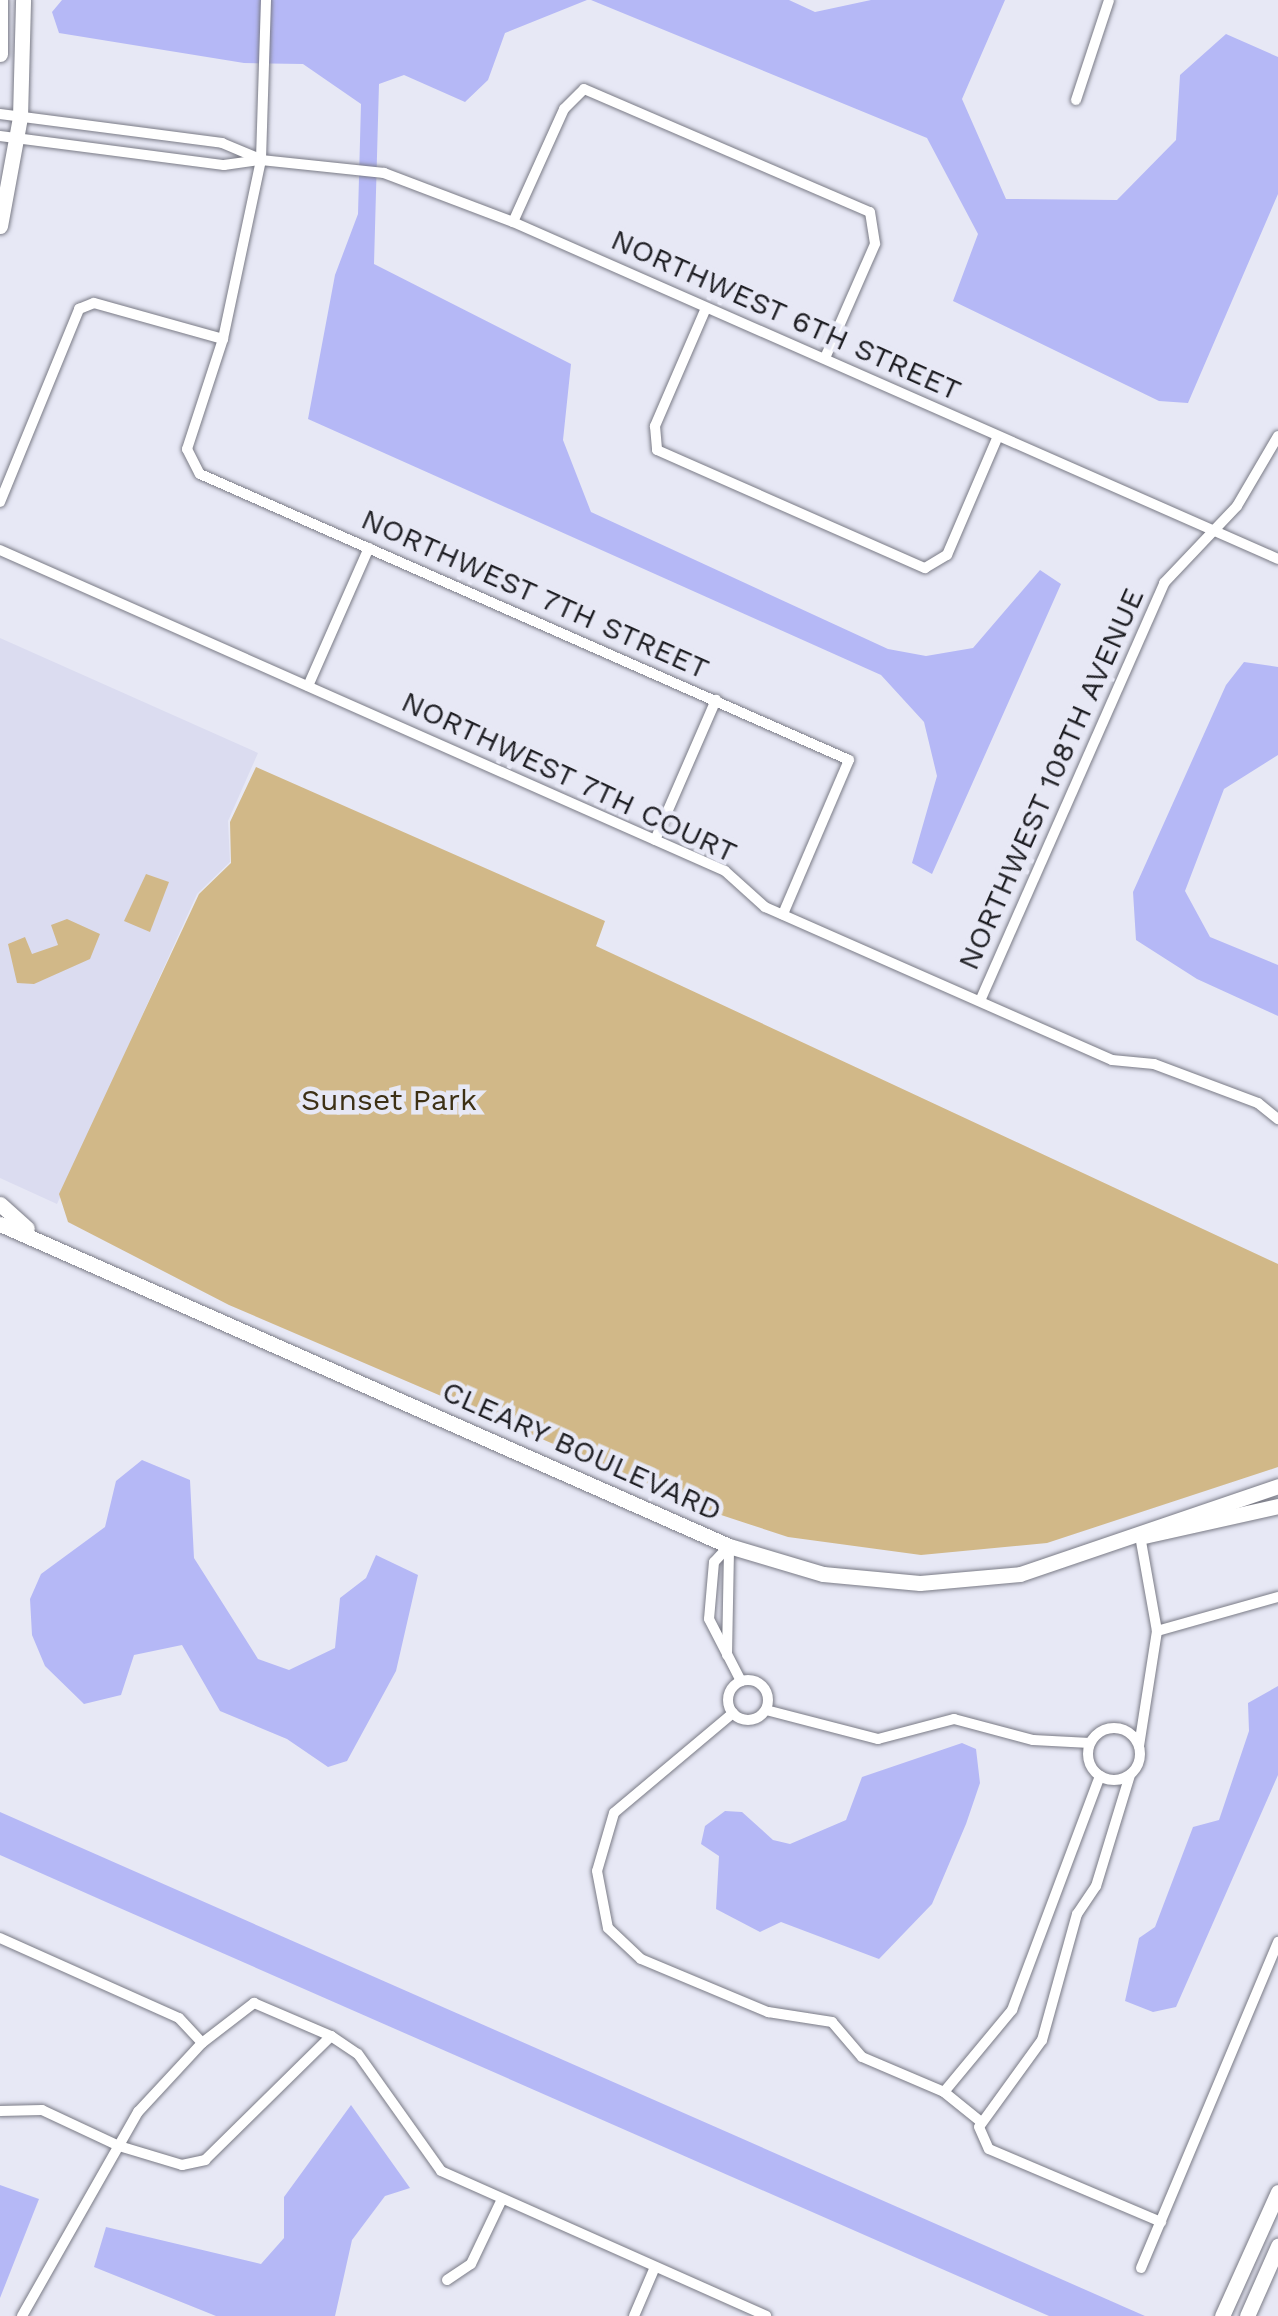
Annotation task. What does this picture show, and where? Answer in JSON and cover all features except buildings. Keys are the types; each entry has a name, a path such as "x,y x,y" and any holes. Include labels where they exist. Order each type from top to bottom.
{"street":[{"path":"0,0 0,54"},
{"path":"0,226 18,138 24,0"},
{"path":"0,502 80,308 94,303 223,339 261,160 266,0"},
{"path":"1076,100 1109,0"},
{"path":"514,222 564,110 584,89 870,212 875,244 824,358"},
{"name":"NORTHWEST 6TH STREET","path":"0,114 222,143 261,160"},
{"name":"NORTHWEST 6TH STREET","path":"0,136 224,165 261,160 384,173 514,222 1278,558"},
{"path":"706,308 655,426 657,450 925,568 947,555 998,436"},
{"name":"NORTHWEST 7TH STREET","path":"223,339 187,448 200,474 849,760 782,914"},
{"name":"NORTHWEST 108TH AVENUE","path":"980,1001 1164,582 1264,468 1278,436"},
{"path":"308,686 369,548"},
{"name":"NORTHWEST 7TH COURT","path":"0,550 725,871 782,914 1112,1060 1154,1064 1258,1104 1278,1120"},
{"path":"654,840 716,700"},
{"name":"CLEARY BOULEVARD","path":"0,1204 30,1231"},
{"name":"CLEARY BOULEVARD","path":"0,1224 30,1231 729,1546 823,1574 920,1583 1020,1574 1278,1486"},
{"name":"CLEARY BOULEVARD","path":"1140,1536 1174,1535 1278,1506"},
{"path":"981,2122 1042,2040 1077,1914 1096,1886 1140,1746 1157,1630 1140,1536"},
{"path":"729,1546 714,1562 709,1619 741,1681 763,1686 766,1710"},
{"path":"726,1655 729,1546"},
{"path":"1157,1630 1278,1597"},
{"path":"733,1713 729,1693 741,1681"},
{"path":"733,1713 748,1720 766,1710 878,1739 954,1719 1033,1740 1090,1743 1116,1727 1140,1746"},
{"path":"733,1713 614,1814 597,1871 608,1928 641,1959 768,2012 832,2022 862,2057 944,2092 981,2122 989,2149 1161,2222"},
{"path":"1090,1743 1089,1762 1100,1776"},
{"path":"1100,1776 1130,1775"},
{"path":"944,2092 1012,2010 1100,1776"},
{"path":"0,1938 179,2018 202,2043"},
{"path":"1142,2268 1278,1942"},
{"path":"22,2316 154,2089 202,2043 254,2003 330,2036 358,2054 431,2161 500,2200 766,2316"},
{"path":"0,2111 42,2110 119,2146 182,2165 204,2160 330,2036"},
{"path":"1222,2316 1278,2192"},
{"path":"448,2280 471,2264 500,2200"},
{"path":"1246,2316 1278,2246"},
{"path":"634,2316 655,2267"}],"shaded area":[{"path":"0,638 258,753 228,821 230,862 197,894 57,1204 0,1178"}],"green space":[{"name":"Sunset Park","path":"256,767 605,921 596,946 1278,1264 1278,1467 1047,1543 921,1555 788,1537 712,1512 229,1305 68,1222 59,1194 199,894 231,863 230,822"},
{"path":"146,874 169,882 150,932 124,921"},
{"path":"67,919 100,934 90,959 34,984 17,983 8,944 25,937 32,954 58,945 51,925"}],"water":[{"path":"62,0 587,0 505,33 488,80 465,102 404,75 379,84 374,264 571,364 563,440 591,512 888,649 926,656 973,648 1040,570 1061,584 932,874 912,863 937,776 924,722 881,675 308,419 335,275 358,214 361,104 303,64 244,63 59,33 52,12"},
{"path":"591,0 789,0 815,12 871,0 1005,0 962,99 1006,199 1117,200 1176,140 1180,75 1226,34 1278,57 1278,194 1188,403 1159,401 953,301 978,234 927,138"},
{"path":"1244,662 1278,667 1278,755 1224,789 1185,891 1210,937 1278,965 1278,1016 1197,979 1136,940 1133,892 1226,685"},
{"path":"142,1460 190,1480 194,1558 258,1659 289,1670 335,1648 340,1598 366,1578 376,1555 418,1575 396,1671 347,1761 328,1767 287,1739 220,1711 182,1645 134,1655 121,1695 84,1704 45,1666 32,1635 30,1599 41,1574 105,1527 116,1481"},
{"path":"1278,1686 1278,1775 1176,2007 1153,2012 1125,2001 1139,1938 1155,1927 1193,1827 1219,1820 1249,1731 1248,1703"},
{"path":"962,1743 976,1749 980,1783 966,1824 932,1904 879,1959 781,1922 760,1932 716,1909 719,1856 701,1844 705,1826 725,1811 742,1812 773,1840 790,1844 846,1820 862,1777"},
{"path":"0,1812 1145,2316 1049,2316 106,1902 0,1855"},
{"path":"351,2105 410,2188 385,2196 352,2240 335,2316 216,2316 94,2267 106,2227 261,2264 284,2238 284,2197"},
{"path":"0,2185 39,2199 0,2298"}]}
